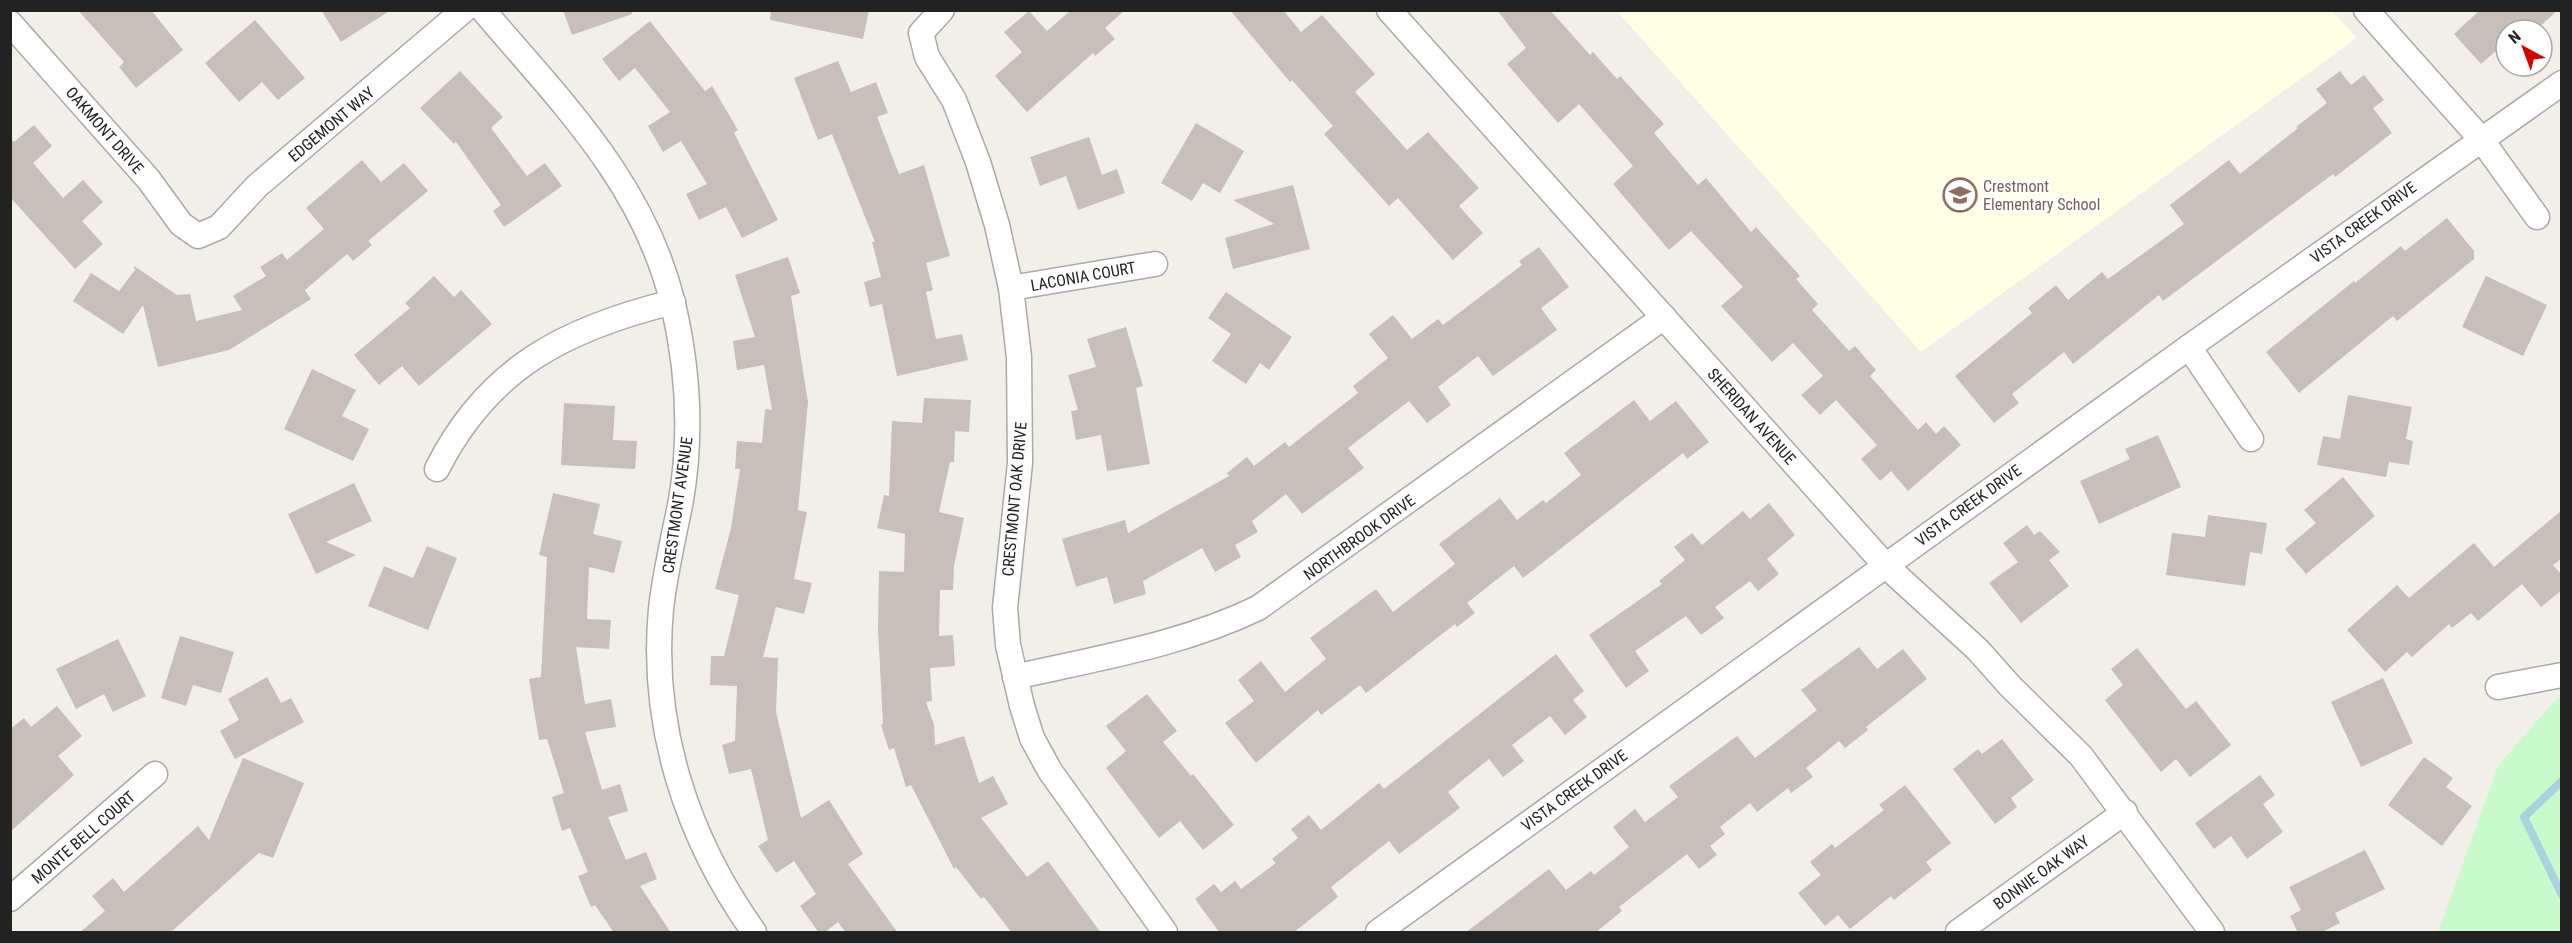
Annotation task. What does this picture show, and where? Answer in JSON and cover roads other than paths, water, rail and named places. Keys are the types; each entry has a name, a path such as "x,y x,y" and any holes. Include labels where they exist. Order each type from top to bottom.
{"street":[{"name":"EDGEMONT WAY","path":"198,236 219,227 257,186 464,10"},
{"name":"CRESTMONT AVENUE","path":"483,10 553,91 613,168 643,223 673,302 686,381 688,420 681,498 661,610 659,651 664,718 676,772 702,846 720,880 754,933"},
{"name":"CRESTMONT OAK DRIVE","path":"942,10 921,33 927,57 954,100 978,162 997,225 1011,288 1019,357 1020,463 1005,608 1008,645 1015,677 1032,738 1050,771 1165,933"},
{"name":"SHERIDAN AVENUE","path":"1389,10 1886,565 1978,650 2010,686 2081,756 2125,812 2212,933"},
{"path":"2366,10 2481,139 2536,217"},
{"name":"OAKMONT DRIVE","path":"10,23 149,180 181,224 198,236"},
{"name":"VISTA CREEK DRIVE","path":"1378,933 2189,347 2562,83"},
{"name":"LACONIA COURT","path":"1011,288 1155,264"},
{"path":"438,469 450,443 468,418 493,392 547,348 598,324 673,302"},
{"name":"NORTHBROOK DRIVE","path":"1015,677 1164,644 1218,627 1258,608 1664,317"},
{"path":"2189,347 2251,439"},
{"path":"2498,687 2562,675"},
{"name":"MONTE BELL COURT","path":"10,899 156,774"},
{"name":"BONNIE OAK WAY","path":"1958,933 2125,812"}],"waterway":[{"path":"2562,781 2524,817 2562,895"}],"place":[{"name":"Crestmont Elementary School","path":"1960,195"}]}
